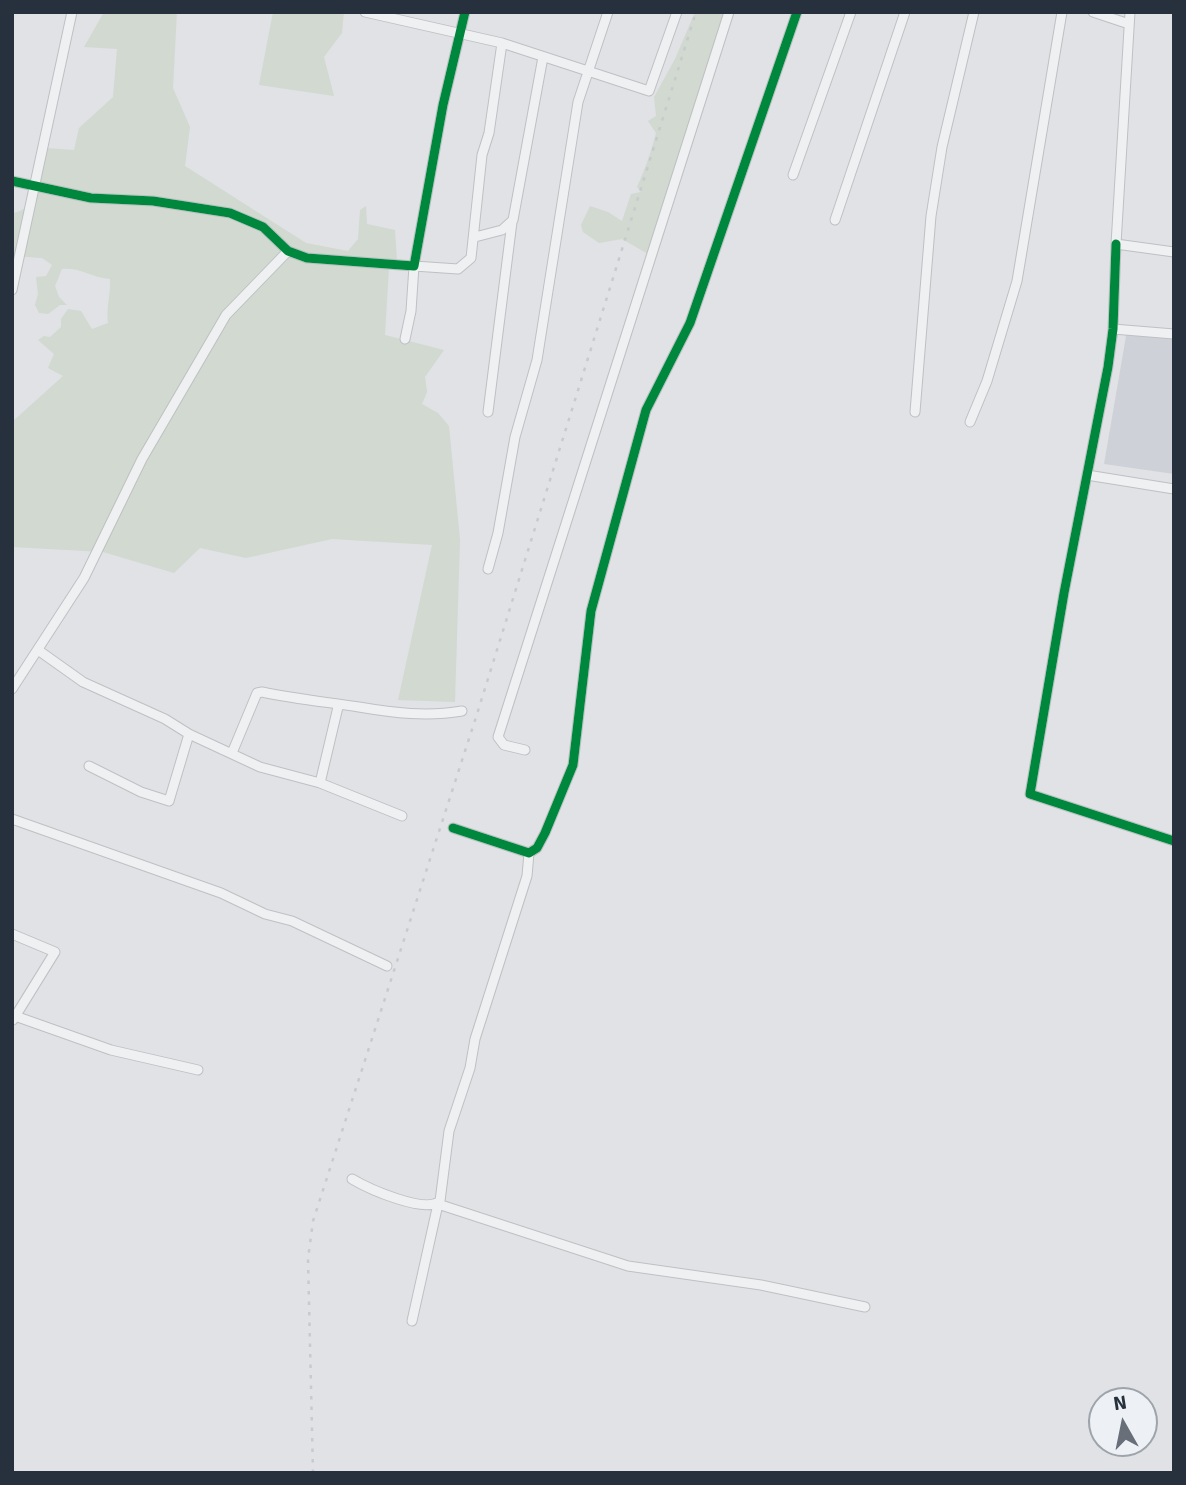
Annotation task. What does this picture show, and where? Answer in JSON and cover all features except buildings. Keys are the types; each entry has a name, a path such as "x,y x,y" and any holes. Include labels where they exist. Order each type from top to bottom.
{"street":[{"path":"12,290 72,12"},
{"path":"365,12 502,43 649,91 677,12"},
{"path":"405,338 411,311 414,266 458,33 465,12"},
{"path":"488,569 517,426 537,356 578,102 608,12"},
{"path":"525,750 504,745 498,737 729,12"},
{"path":"529,853 537,848 545,833 573,765 591,611 646,410 690,323 797,12"},
{"path":"793,175 851,12"},
{"path":"835,220 905,12"},
{"path":"915,412 931,216 940,158 975,12"},
{"path":"970,422 987,381 1017,281 1062,12"},
{"path":"1093,12 1129,24"},
{"path":"1130,12 1113,329 1030,794 1174,841"},
{"path":"12,181 91,198 153,201 230,214 263,227 288,251 307,258 462,268 471,258 475,237 482,155 489,133 502,43"},
{"path":"488,412 513,220 543,57"},
{"path":"475,237 502,230 513,220"},
{"path":"1116,244 1174,252"},
{"path":"12,689 84,578 142,458 226,315 288,251"},
{"path":"1113,329 1174,334"},
{"path":"1087,475 1174,489"},
{"path":"38,650 83,682 165,719 189,734 260,768 320,783 402,816"},
{"path":"232,753 250,705 260,692 338,706 427,716 462,711"},
{"path":"320,783 338,706"},
{"path":"89,766 134,789 169,801 189,734"},
{"path":"12,819 221,893 265,914 292,921 387,966"},
{"path":"453,828 529,853"},
{"path":"412,1321 438,1204 449,1131 527,876 529,853"},
{"path":"12,934 55,952 14,1019 111,1050 198,1070"},
{"path":"352,1179 399,1199 438,1204 628,1266 761,1285 865,1307"}],"shaded area":[{"path":"104,12 177,12 173,88 190,127 185,166 306,243 348,251 358,239 360,210 366,206 367,224 395,230 397,261 389,267 385,335 444,350 425,377 427,392 422,404 438,413 449,426 460,540 455,702 398,700 432,545 332,539 246,558 200,548 174,573 103,552 12,547 12,422 63,376 48,368 54,354 38,340 44,336 50,337 61,327 61,319 68,309 81,311 92,329 108,323 110,279 74,269 62,269 55,286 59,297 67,305 60,305 48,314 39,313 35,305 38,294 36,277 46,276 52,265 42,258 12,256 12,213 28,205 34,197 46,148 74,150 79,128 113,97 117,49 84,47"},
{"path":"273,12 344,12 342,33 324,57 334,96 259,85"},
{"path":"695,12 726,12 648,254 622,239 599,243 583,232 581,225 590,206 608,212 622,221 631,194 641,192 637,187 656,133 648,121 656,116 654,97 675,59"},
{"path":"1127,330 1174,335 1174,474 1104,464"}],"railway":[{"path":"313,1473 308,1259 313,1221 477,714 696,12"}],"cycle path":[{"path":"12,181 91,198 153,201 230,213 263,227 288,251 307,258 414,266 443,105 465,12"},
{"path":"453,828 529,853 537,848 545,833 573,765 591,611 646,410 690,323 797,12"},
{"path":"1116,244 1113,329 1108,367 1064,593 1030,794 1174,841"}]}
